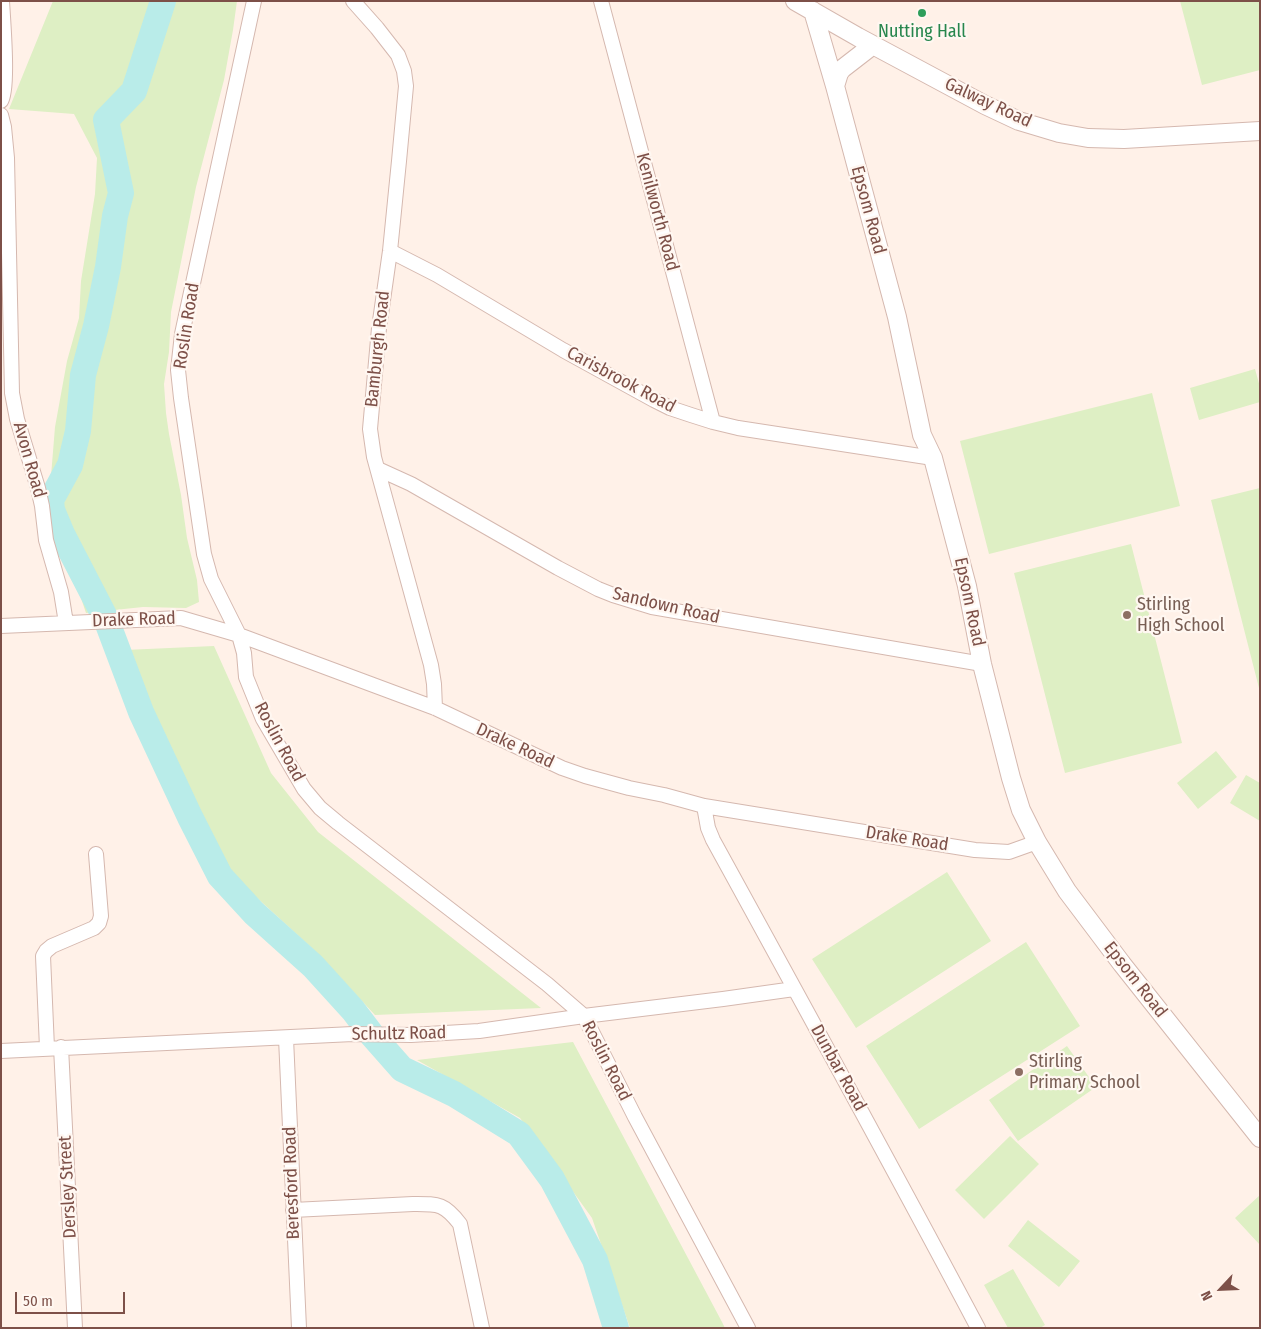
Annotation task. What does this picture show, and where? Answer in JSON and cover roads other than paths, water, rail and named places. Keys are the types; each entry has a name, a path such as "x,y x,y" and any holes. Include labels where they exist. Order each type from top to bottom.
{"street":[{"path":"1,101 4,98 5,82 2,1"},
{"name":"Roslin Road","path":"254,1 182,334 178,370 180,398 204,554 211,580 239,635 244,653 246,677 263,720 304,789 320,808 547,984 584,1016 634,1117 748,1328"},
{"name":"Bamburgh Road","path":"353,1 398,55 404,71 406,86 390,251 379,328 370,429 374,456 431,664 435,708"},
{"name":"Kenilworth Road","path":"601,1 713,422"},
{"name":"Galway Road","path":"795,1 812,6 873,45 985,105 1019,121 1088,138 1124,139 1260,131"},
{"name":"Epsom Road","path":"812,6 897,317 922,434 933,458 967,586 982,664 1021,810 1036,842 1067,891 1122,964 1260,1138"},
{"path":"835,86 839,72 873,45"},
{"name":"Avon Road","path":"1,115 7,158 12,393 17,419 38,488 46,540 62,592 66,623"},
{"name":"Carisbrook Road","path":"390,251 437,276 563,350 670,408 738,428 933,458"},
{"name":"Sandown Road","path":"378,469 411,484 558,568 612,595 652,607 982,664"},
{"name":"Drake Road","path":"1,626 181,618 239,635 435,708 562,768 612,784 664,794 704,806 975,850 1008,852 1036,842"},
{"name":"Dunbar Road","path":"704,806 713,840 978,1328"},
{"path":"46,1048 43,956 52,946 94,928 98,923 100,916 96,854"},
{"name":"Schultz Road","path":"1,1051 353,1034 411,1035 479,1031 794,989"},
{"name":"Beresford Road","path":"286,1038 299,1328"},
{"name":"Dersley Street","path":"61,1047 75,1328"},
{"path":"294,1210 413,1204 441,1205 460,1224 482,1328"}],"waterway":[{"path":"163,1 134,91 106,120 121,193 115,216 108,267 96,326 83,375 78,431 70,465 51,500 52,510 62,534 106,619 141,712 220,876 254,913 313,966 402,1069 454,1094 519,1134 552,1179 595,1260 616,1328"}],"place":[{"name":"Nutting Hall","path":"922,13"},
{"name":"Stirling High School","path":"1127,615"},
{"name":"Stirling Primary School","path":"1019,1072"}]}
